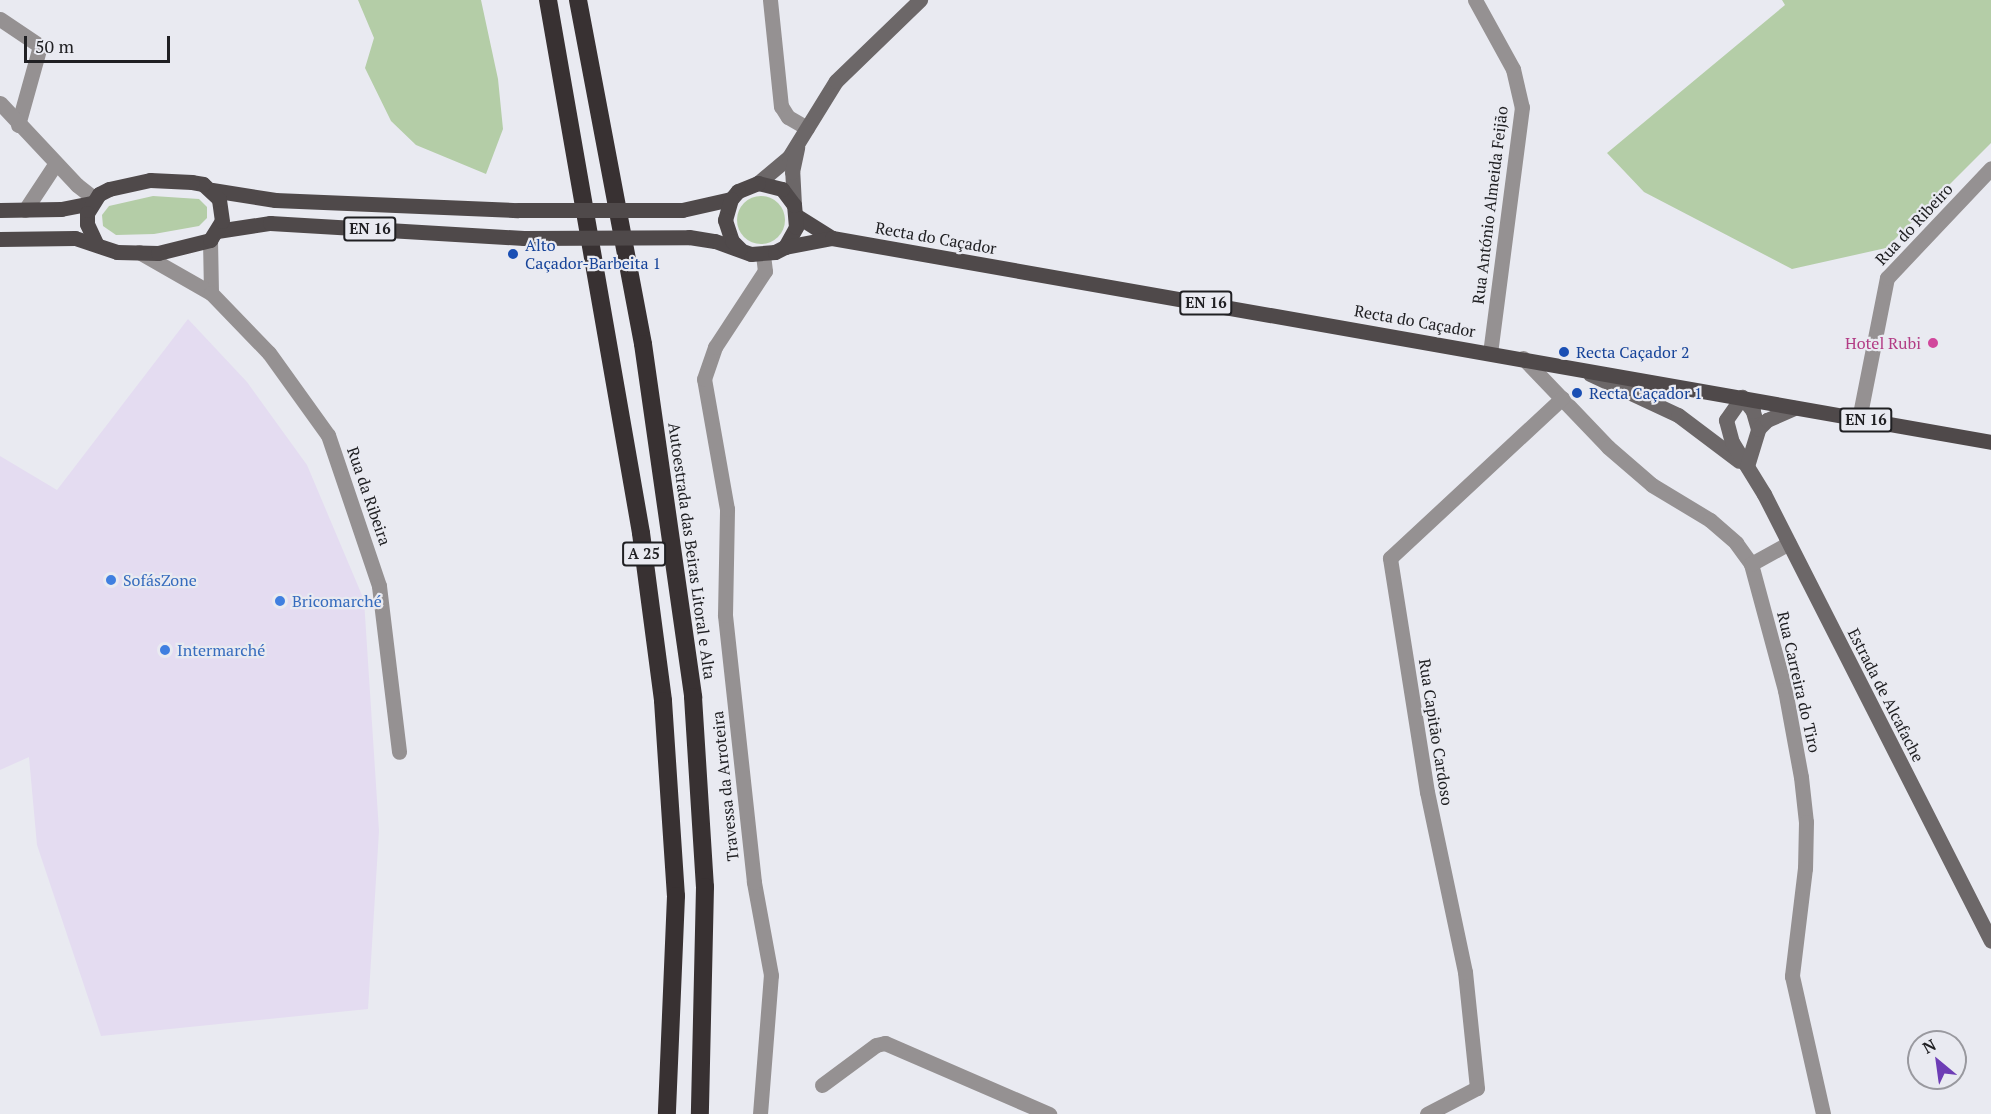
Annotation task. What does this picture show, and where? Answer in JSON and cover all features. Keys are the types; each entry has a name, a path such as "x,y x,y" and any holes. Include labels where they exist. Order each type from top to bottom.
{"highway":[{"name":"A 25","path":"548,0 641,533 663,701 676,896 667,1114"},
{"name":"Autoestrada das Beiras Litoral e Alta","path":"578,0 643,344 693,697 705,887 700,1114"}],"main road":[{"name":"EN 16","path":"0,210 61,209 93,201 109,189 150,180 192,182 212,190 275,200 518,210 682,210 731,199 738,191 758,183 782,189 796,210 832,238"},
{"path":"212,190 222,210 213,235"},
{"path":"731,199 725,220 732,241 740,249"},
{"path":"93,201 87,224 96,243"},
{"path":"785,247 796,227 796,210"},
{"name":"EN 16","path":"0,239 75,238 96,243 117,252 158,253 213,235 270,223 524,238 689,237 763,255 785,247 832,238"},
{"name":"Recta do Caçador","path":"832,238 1991,442"}],"street":[{"path":"770,0 781,106 788,117 807,128"},
{"path":"758,183 778,168 799,142 836,81 920,0"},
{"name":"Rua António Almeida Feijão","path":"1475,0 1513,69 1522,106 1490,352"},
{"path":"0,19 40,46 18,124"},
{"path":"0,104 93,201"},
{"path":"796,210 792,172 799,142"},
{"path":"25,210 56,163"},
{"name":"Rua do Ribeiro","path":"1859,419 1887,278 1991,168"},
{"path":"211,293 213,235"},
{"name":"Rua da Ribeira","path":"139,252 211,293 269,353 328,435 379,586 399,752"},
{"name":"Travessa da Arroteira","path":"760,1114 771,975 754,882 725,615 727,509 704,380 715,347 765,271 763,255"},
{"name":"Rua Carreira do Tiro","path":"1523,358 1608,447 1652,485 1710,520 1736,543 1751,564 1785,690 1801,777 1806,822 1805,868 1792,976 1795,1004 1816,1070 1823,1114"},
{"name":"Estrada de Alcafache","path":"1579,368 1678,415 1747,466"},
{"path":"1742,397 1753,411 1758,429"},
{"name":"Estrada de Alcafache","path":"1742,397 1726,420 1732,442 1789,543 1991,941"},
{"name":"Rua Capitão Cardoso","path":"1427,1114 1477,1088 1465,972 1426,792 1390,558 1562,398"},
{"path":"1747,466 1758,429 1767,420 1794,408"},
{"path":"1751,564 1789,543"},
{"path":"822,1085 876,1045 885,1043 1049,1114"}],"shaded area":[{"path":"188,319 247,382 307,465 364,600 379,831 368,1009 101,1036 37,845 29,757 0,770 0,456 57,490"}],"green space":[{"path":"358,0 481,0 498,79 503,129 486,174 416,145 391,121 365,68 374,38"},
{"path":"1782,0 1991,0 1991,143 1886,248 1792,269 1644,192 1607,153 1785,5"},
{"path":"153,196 199,199 207,207 207,218 199,226 154,234 116,235 103,226 102,215 109,206"},
{"path":"756,196 766,196 778,203 785,215 785,225 778,237 766,244 756,244 741,233 737,225 737,215 748,200"}],"place":[{"name":"Alto Caçador-Barbeita 1","path":"513,254"},
{"name":"Hotel Rubi","path":"1933,343"},
{"name":"Recta Caçador 2","path":"1564,352"},
{"name":"Recta Caçador 1","path":"1577,393"},
{"name":"SofásZone","path":"111,580"},
{"name":"Bricomarché","path":"280,601"},
{"name":"Intermarché","path":"165,650"}]}
